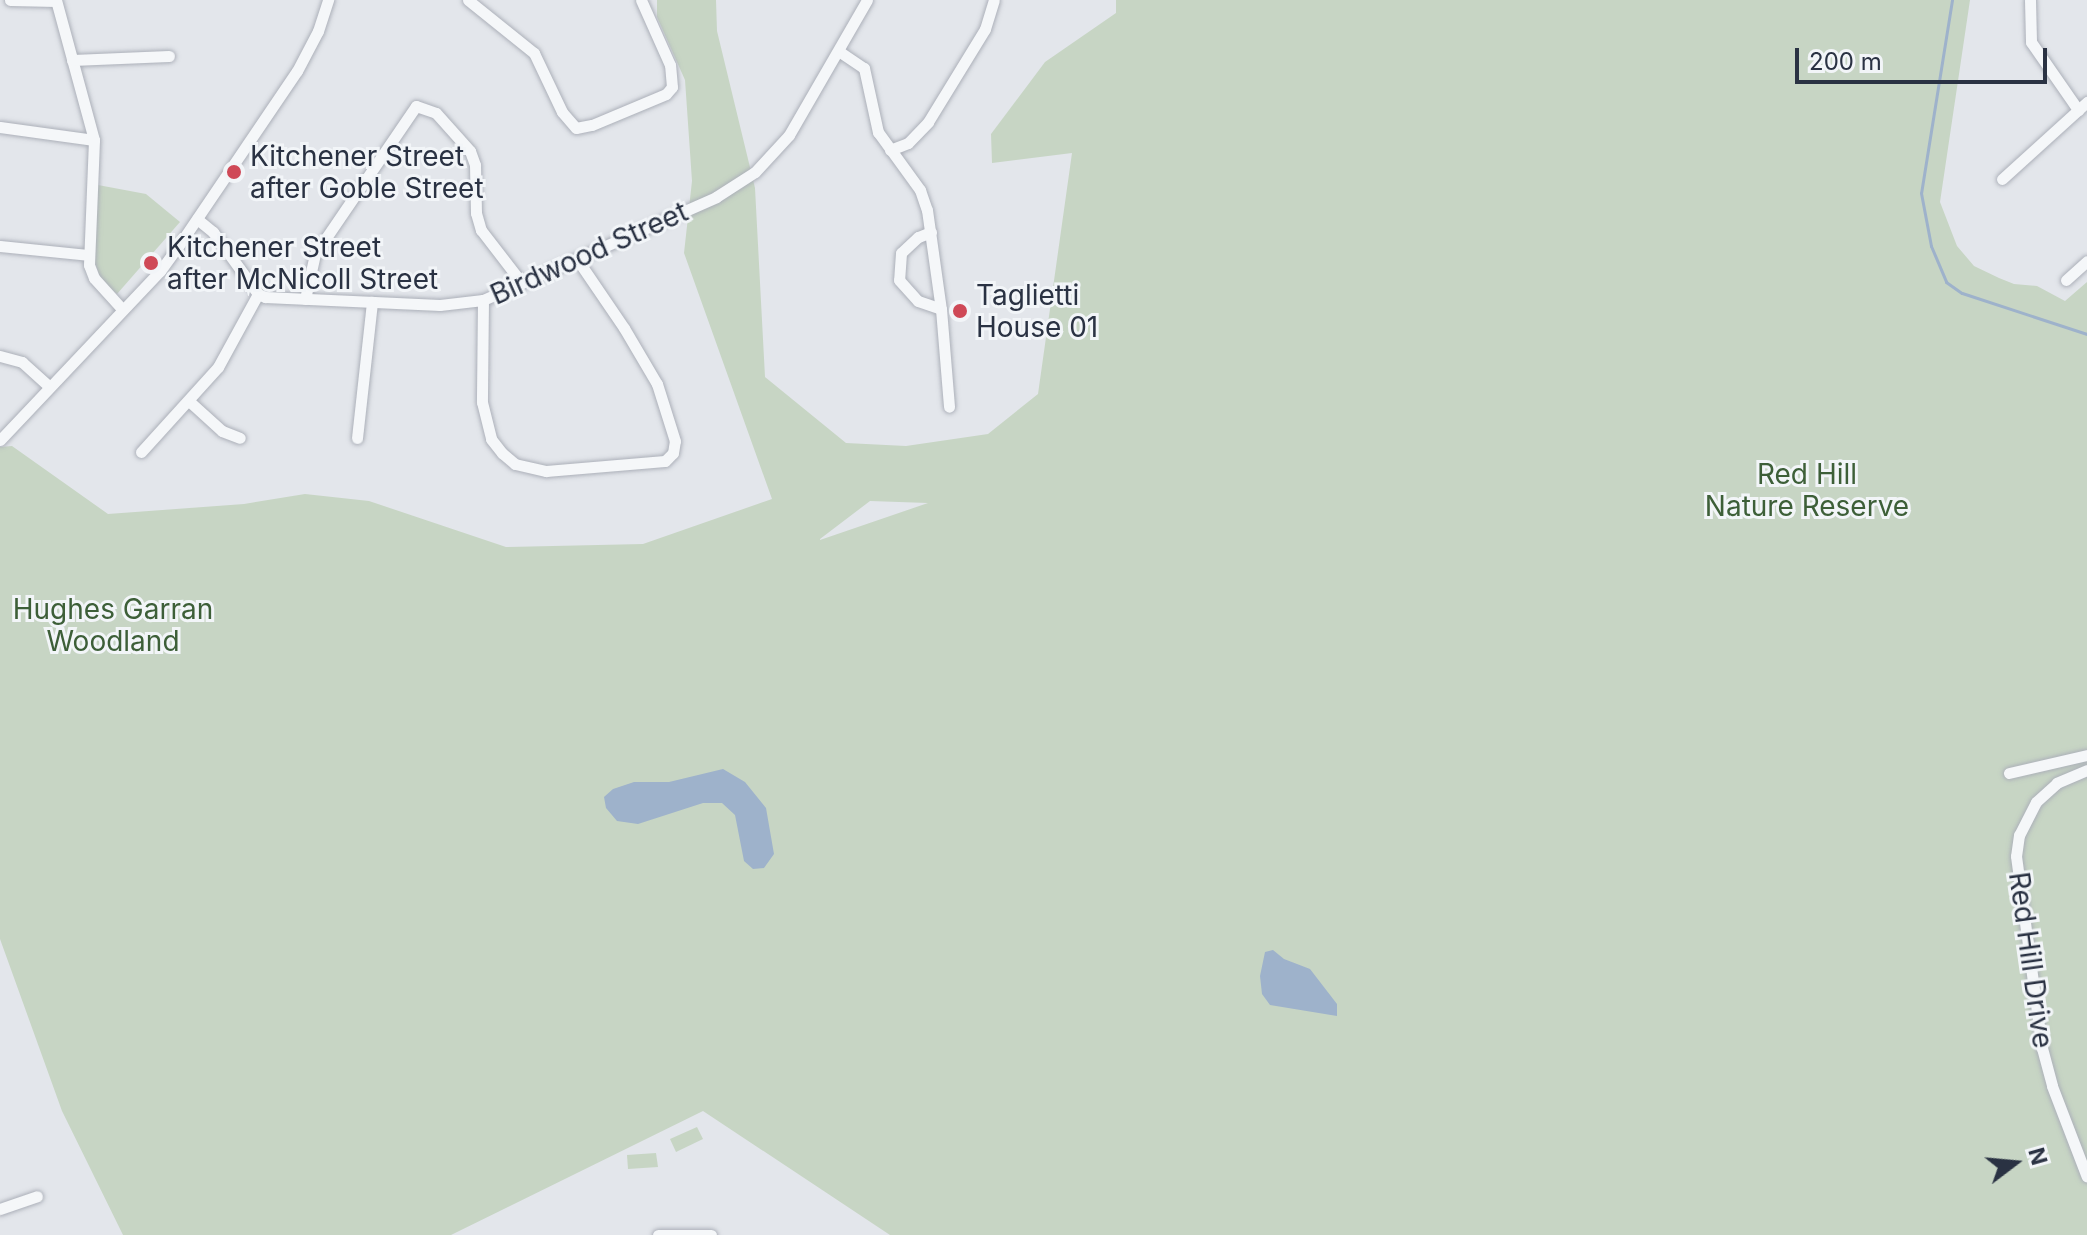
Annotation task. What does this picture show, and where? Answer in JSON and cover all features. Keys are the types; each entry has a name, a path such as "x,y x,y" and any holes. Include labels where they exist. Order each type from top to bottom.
{"street":[{"path":"10,0 56,1 94,140 88,255 94,278 122,309"},
{"path":"0,440 160,271 297,71 318,31 328,0"},
{"path":"468,0 534,53 562,112 576,128 592,125 666,94 672,87 670,65 641,0"},
{"path":"890,150 908,143 928,122 985,29 994,0"},
{"path":"2002,179 2082,106 2031,42 2030,0"},
{"name":"Birdwood Street","path":"258,294 305,299 463,305 483,300 716,197 755,172 774,155 840,52 865,1"},
{"path":"840,52 864,68 878,132 920,190 931,232 949,407"},
{"path":"72,60 169,56"},
{"path":"305,299 315,254 416,106 436,113 470,151 475,165 476,213 481,230 522,283"},
{"path":"0,127 94,140"},
{"path":"141,452 190,402 218,367 258,294 213,232 197,219"},
{"path":"931,232 908,244 901,253 899,280 918,301 941,309"},
{"path":"0,246 88,255"},
{"path":"483,300 482,402 491,439 502,453 515,464 546,471 665,461 673,453 675,441 657,384 577,259"},
{"path":"2066,280 2087,261"},
{"path":"357,438 372,302"},
{"path":"0,356 22,362 49,386"},
{"path":"190,402 222,431 240,438"},
{"path":"2009,773 2087,755"},
{"name":"Red Hill Drive","path":"2087,770 2057,783 2036,802 2019,835 2016,856 2042,1048 2052,1086 2087,1177"},
{"path":"0,1209 37,1196"},
{"path":"658,1235 711,1235"}],"green space":[{"path":"657,0 716,0 717,31 755,188 765,377 846,443 906,446 988,434 1038,394 1072,153 992,163 991,134 1045,62 1116,13 1116,0 1970,0 1940,202 1957,246 1974,266 2014,284 2037,286 2065,301 2087,282 2087,1235 890,1235 703,1111 451,1235 123,1235 62,1111 0,939 0,447 12,446 108,514 244,504 305,494 369,501 506,547 643,544 772,499 684,253 692,181 685,80 657,17","holes":["870,501 928,503 820,540"]},
{"path":"98,185 146,194 180,222 117,294 101,280 94,260"},
{"path":"697,1127 703,1139 676,1152 670,1139"},
{"path":"656,1153 658,1167 628,1169 627,1155"}],"water":[{"path":"723,769 745,782 766,808 774,854 764,868 753,869 744,861 735,815 722,803 703,803 638,824 617,821 606,808 604,797 613,789 634,782 669,782"},
{"path":"1273,950 1284,959 1310,969 1337,1004 1337,1016 1270,1005 1262,994 1260,976 1265,952"}],"waterway":[{"path":"1952,0 1921,193 1931,246 1946,282 1962,293 2087,334"}],"place":[{"name":"Kitchener Street after Goble Street","path":"234,172"},
{"name":"Kitchener Street after McNicoll Street","path":"151,263"},
{"name":"Taglietti House 01","path":"960,311"}],"park label":[{"name":"Red Hill Nature Reserve","path":"1807,490"},
{"name":"Hughes Garran Woodland","path":"113,625"}]}
